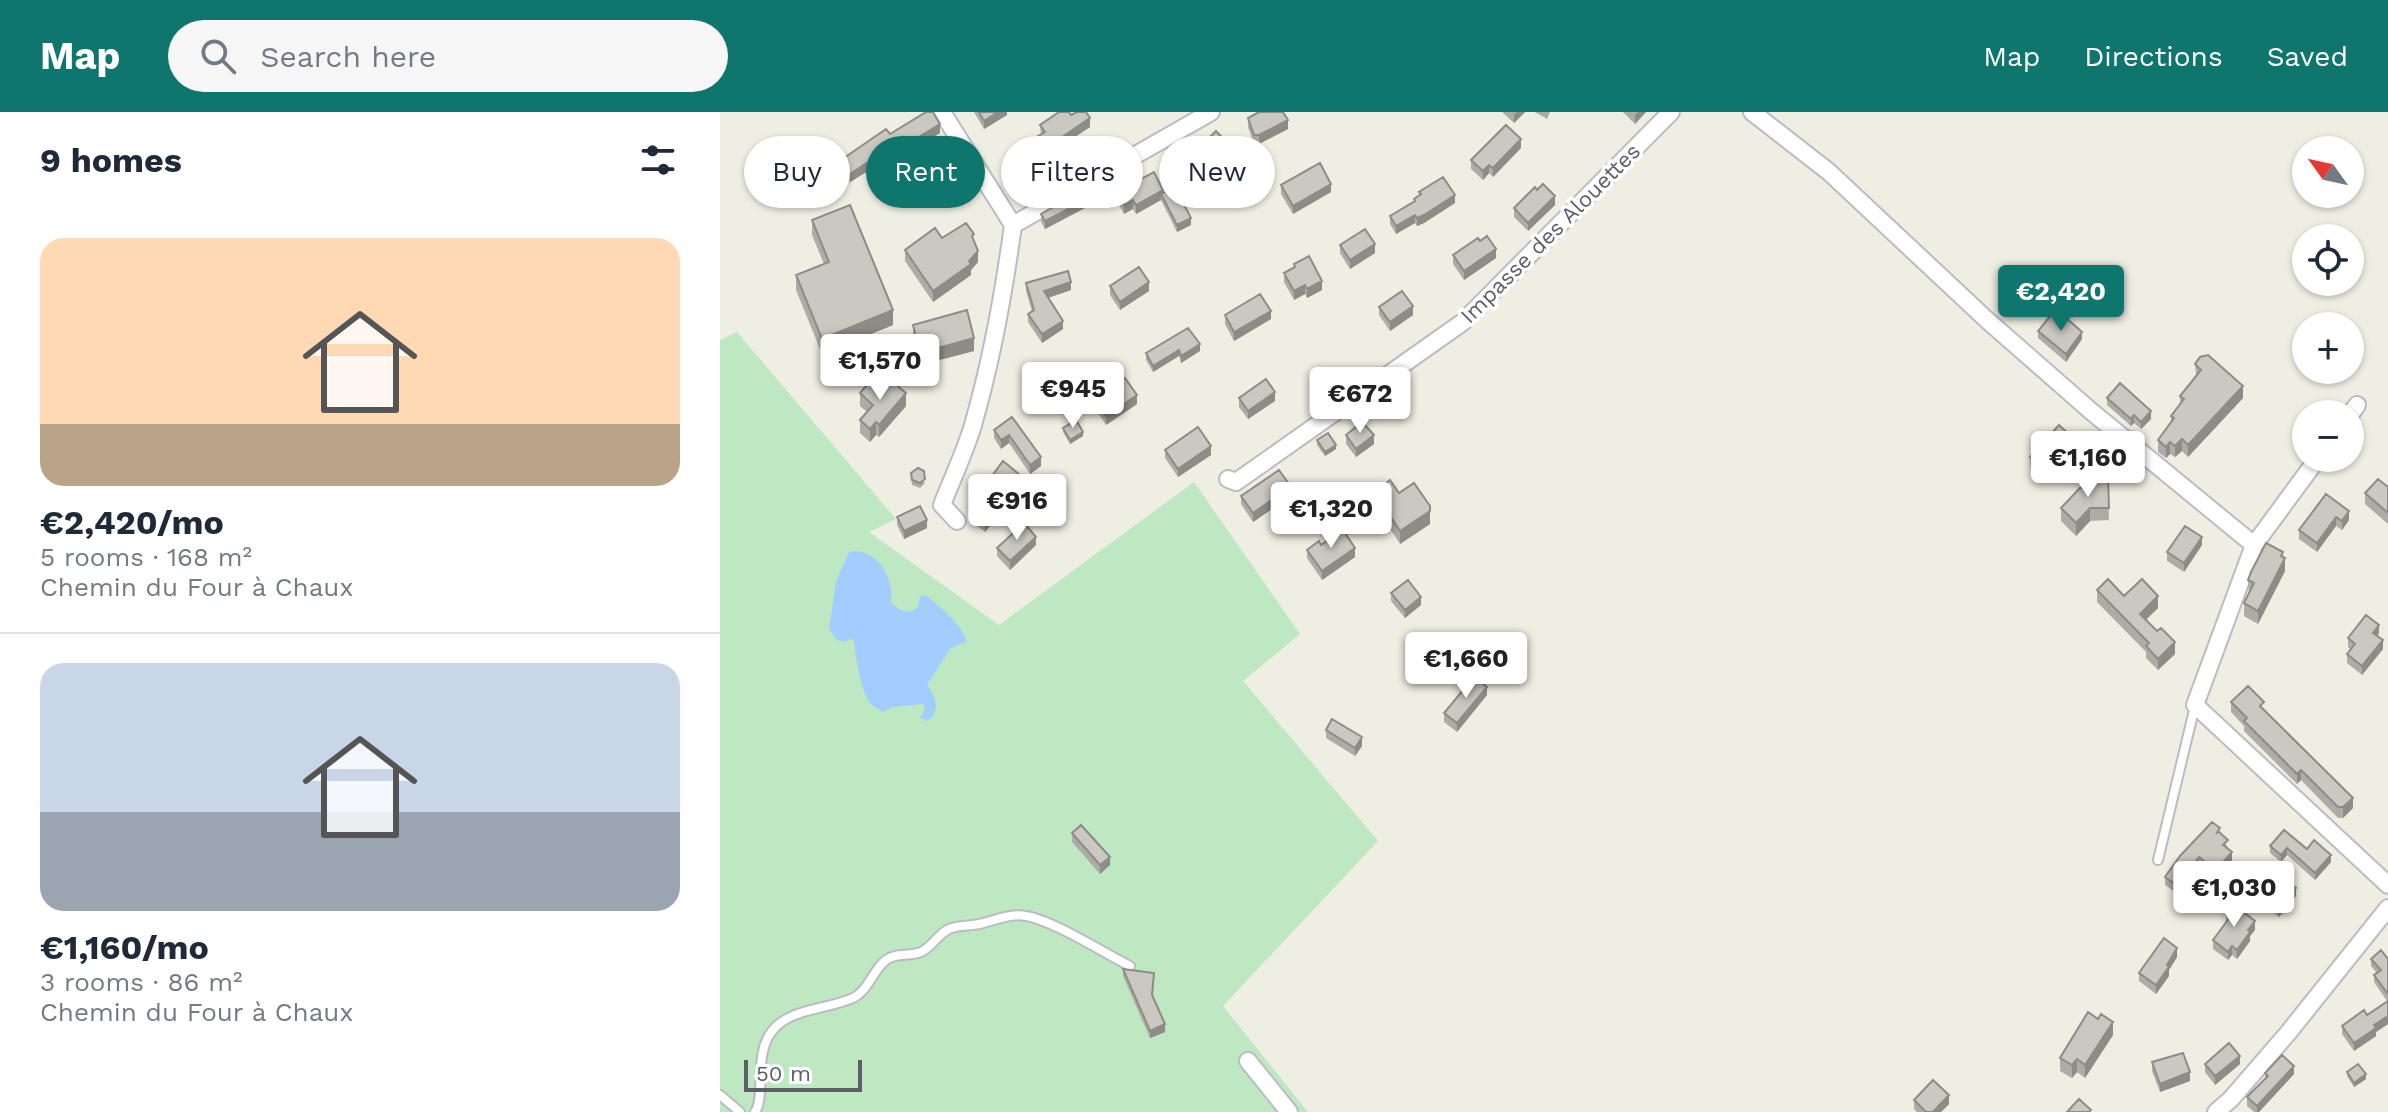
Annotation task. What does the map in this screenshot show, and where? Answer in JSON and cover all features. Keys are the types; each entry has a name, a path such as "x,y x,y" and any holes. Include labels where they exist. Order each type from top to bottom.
{"street":[{"path":"942,112 1013,225 989,361 972,427 942,505 957,521"},
{"path":"1013,225 1211,112"},
{"name":"Impasse des Alouettes","path":"1228,479 1236,482 1463,322 1671,112"},
{"path":"1752,112 1829,172 1987,320 2092,412 2254,545"},
{"path":"2308,472 2254,545 2195,705 2388,885"},
{"path":"2216,1112 2288,1033 2388,908"},
{"path":"1248,1061 1289,1112"}],"lane":[{"path":"2158,860 2195,705"},
{"path":"755,1112 760,1102 763,1049 769,1034 778,1024 854,997 863,992 886,960 896,955 918,953 949,929 1007,916 1025,916 1042,921 1130,966"},
{"path":"720,1095 740,1112"}],"green space":[{"path":"737,332 896,519 869,532 999,625 1194,482 1300,634 1243,681 1378,841 1223,1006 1308,1112 720,1112 720,340"}],"water":[{"path":"856,551 872,557 884,569 890,585 891,603 907,612 918,607 920,596 926,595 954,621 967,641 950,649 927,685 936,709 927,721 920,718 925,709 923,704 893,707 883,712 872,705 862,684 854,640 837,640 829,629 836,582 849,552"}],"building":[{"path":"926,112 933,112 940,124 920,136 876,136 886,129 890,134"},
{"path":"979,112 998,112 984,121"},
{"path":"1059,112 1069,112 1071,115 1086,112 1090,118 1064,136 1038,136 1045,132 1040,125"},
{"path":"1259,112 1283,112 1288,120 1254,135 1248,118"},
{"path":"1506,125 1521,139 1493,168 1489,165 1483,171 1471,160"},
{"path":"866,143 866,163 850,174 850,154"},
{"path":"1320,163 1331,184 1293,206 1281,185"},
{"path":"1154,172 1159,182 1159,192 1143,201 1143,178"},
{"path":"1443,177 1455,195 1424,215 1417,218 1415,215 1396,226 1390,216 1415,201 1421,194 1419,192"},
{"path":"1543,184 1555,196 1528,223 1514,208 1535,187 1537,190"},
{"path":"850,205 893,310 822,339 796,275 829,262 812,220 850,208"},
{"path":"1052,208 1071,208 1045,221 1041,214"},
{"path":"1168,208 1186,208 1191,218 1177,225"},
{"path":"966,223 974,234 972,236 978,251 969,261 971,264 933,291 905,250 935,228 942,238"},
{"path":"1365,229 1375,244 1350,260 1340,245"},
{"path":"1487,236 1496,249 1464,271 1453,255 1478,238 1480,241"},
{"path":"1309,256 1322,281 1307,289 1305,285 1294,291 1284,273"},
{"path":"1139,267 1149,282 1120,302 1110,286"},
{"path":"1068,271 1071,282 1044,291 1063,321 1042,334 1028,314 1034,310 1026,283"},
{"path":"1402,291 1413,306 1390,322 1379,307"},
{"path":"1260,294 1271,311 1234,332 1225,315"},
{"path":"967,310 974,338 920,353 913,325"},
{"path":"2051,315 2059,322 2064,316 2082,332 2066,354 2038,331"},
{"path":"1188,328 1200,344 1181,356 1179,350 1153,366 1146,353"},
{"path":"2208,355 2243,386 2188,445 2182,439 2175,446 2170,442 2166,447 2158,440 2184,399 2180,396 2201,370 2195,364 2200,357"},
{"path":"873,378 886,389 893,382 906,393 879,425 876,422 870,429 860,420 873,405 860,393"},
{"path":"1125,378 1137,395 1106,416 1094,398"},
{"path":"1266,379 1275,392 1248,411 1239,398"},
{"path":"2120,383 2151,411 2141,422 2134,415 2131,419 2107,398"},
{"path":"1012,417 1041,457 1030,465 1009,435 1001,440 994,430"},
{"path":"1076,420 1083,432 1070,440 1063,428"},
{"path":"1362,422 1374,435 1356,449 1346,435"},
{"path":"2059,425 2073,438 2044,470 2030,457"},
{"path":"1198,427 1211,446 1178,469 1165,450"},
{"path":"1328,433 1336,445 1325,452 1317,440"},
{"path":"1003,461 1020,475 985,519 969,507"},
{"path":"918,468 924,471 925,479 920,483 912,480 911,473"},
{"path":"1279,470 1291,487 1253,513 1241,496"},
{"path":"2108,477 2109,508 2090,508 2076,523 2061,508 2080,488 2088,487 2088,478"},
{"path":"2378,479 2388,487 2388,513 2365,493"},
{"path":"1390,480 1399,493 1414,483 1430,506 1430,511 1400,531 1374,492"},
{"path":"2326,494 2349,511 2342,521 2336,517 2317,543 2299,530"},
{"path":"920,506 927,520 904,531 897,517"},
{"path":"1024,523 1036,537 1010,561 997,548"},
{"path":"2185,526 2202,537 2184,563 2167,552"},
{"path":"1343,530 1355,548 1322,571 1307,550 1319,541 1321,545"},
{"path":"2266,543 2283,552 2281,556 2285,558 2258,611 2244,603 2254,583 2248,580"},
{"path":"2108,579 2124,596 2142,579 2158,596 2140,614 2157,631 2161,628 2175,642 2158,659 2146,646 2149,643 2097,590"},
{"path":"1408,580 1421,597 1405,610 1391,593"},
{"path":"2366,615 2379,625 2373,633 2383,640 2362,666 2347,654 2355,644 2348,638"},
{"path":"1474,677 1487,687 1457,723 1444,713"},
{"path":"2248,686 2264,702 2260,706 2353,798 2343,807 2338,807 2301,770 2297,774 2244,721 2247,718 2231,702"},
{"path":"1332,719 1362,737 1355,748 1326,730"},
{"path":"2212,822 2228,840 2223,845 2232,852 2218,868 2199,857 2178,886 2165,877"},
{"path":"1081,825 1110,857 1100,865 1072,833"},
{"path":"2284,830 2307,849 2314,840 2331,855 2315,873 2287,848 2281,855 2270,846"},
{"path":"2279,874 2296,888 2279,909 2263,896"},
{"path":"2233,904 2255,921 2237,950 2232,946 2228,952 2213,940 2230,917 2226,914"},
{"path":"2164,938 2177,948 2167,965 2169,967 2156,985 2139,973"},
{"path":"2381,950 2388,959 2388,994 2374,975 2381,970 2371,959"},
{"path":"1123,969 1154,973 1152,995 1165,1024 1150,1031"},
{"path":"2388,1001 2388,1016 2354,1043 2342,1026 2364,1010 2367,1015"},
{"path":"2088,1012 2098,1019 2101,1014 2113,1022 2085,1065 2077,1059 2072,1065 2060,1058"},
{"path":"2229,1043 2240,1056 2215,1076 2205,1064"},
{"path":"2183,1053 2190,1072 2160,1084 2152,1062"},
{"path":"2282,1055 2294,1066 2257,1106 2247,1097 2268,1076 2265,1073"},
{"path":"2358,1064 2366,1074 2354,1083 2347,1072"},
{"path":"1933,1080 1949,1095 1933,1112 1926,1112 1914,1100"},
{"path":"2079,1099 2091,1110 2067,1112"}]}
